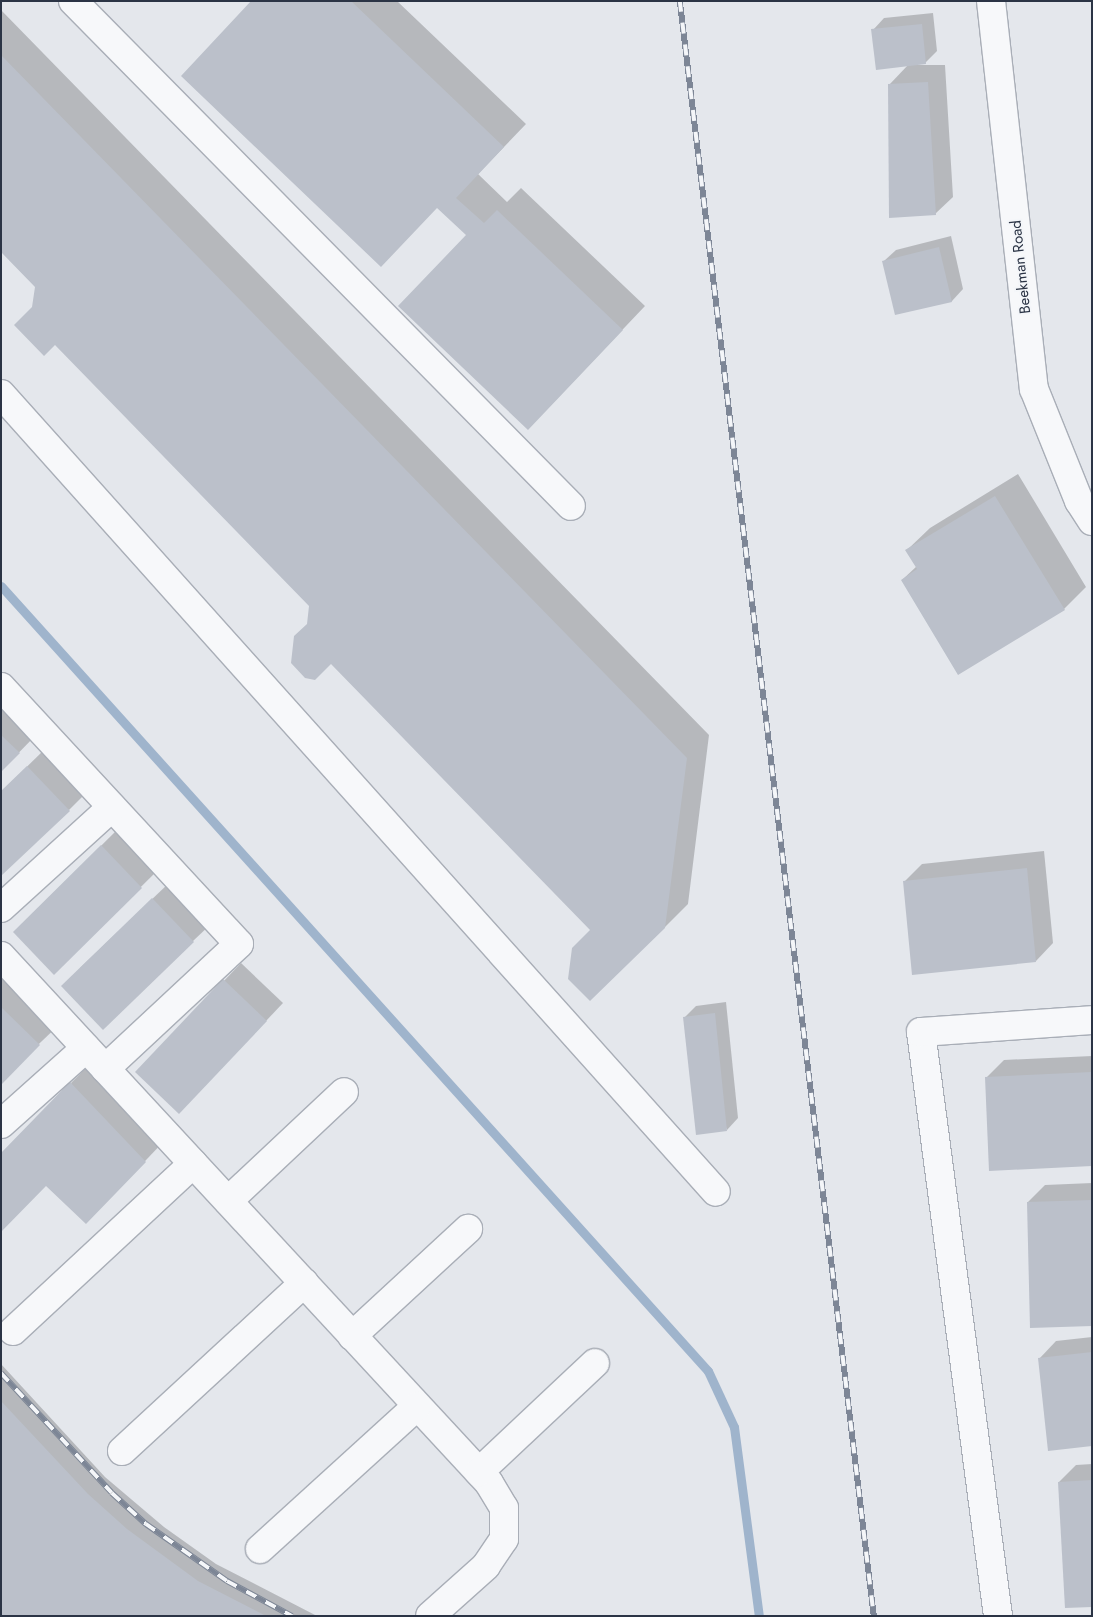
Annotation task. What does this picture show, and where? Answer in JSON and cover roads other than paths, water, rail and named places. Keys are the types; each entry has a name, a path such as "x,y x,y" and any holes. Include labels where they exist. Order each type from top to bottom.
{"street":[{"path":"72,1 572,506"},
{"name":"Beekman Road","path":"991,1 1034,389 1087,506"},
{"path":"1,394 716,1192"},
{"path":"1,688 239,944 105,1068"},
{"path":"1,908 112,807"},
{"path":"1,956 479,1472 504,1508 504,1539 486,1566 430,1616"},
{"path":"998,1616 921,1032 1092,1020"},
{"path":"1,1124 86,1048"},
{"path":"228,1201 344,1092"},
{"path":"13,1331 193,1164"},
{"path":"352,1336 468,1229"},
{"path":"122,1451 304,1283"},
{"path":"479,1472 595,1364"},
{"path":"260,1549 417,1406"}],"waterway":[{"path":"1,586 708,1371 734,1427 759,1616"}],"railway":[{"path":"680,1 874,1616"},
{"path":"1,1373 112,1493 146,1524 227,1581 292,1616"}]}
